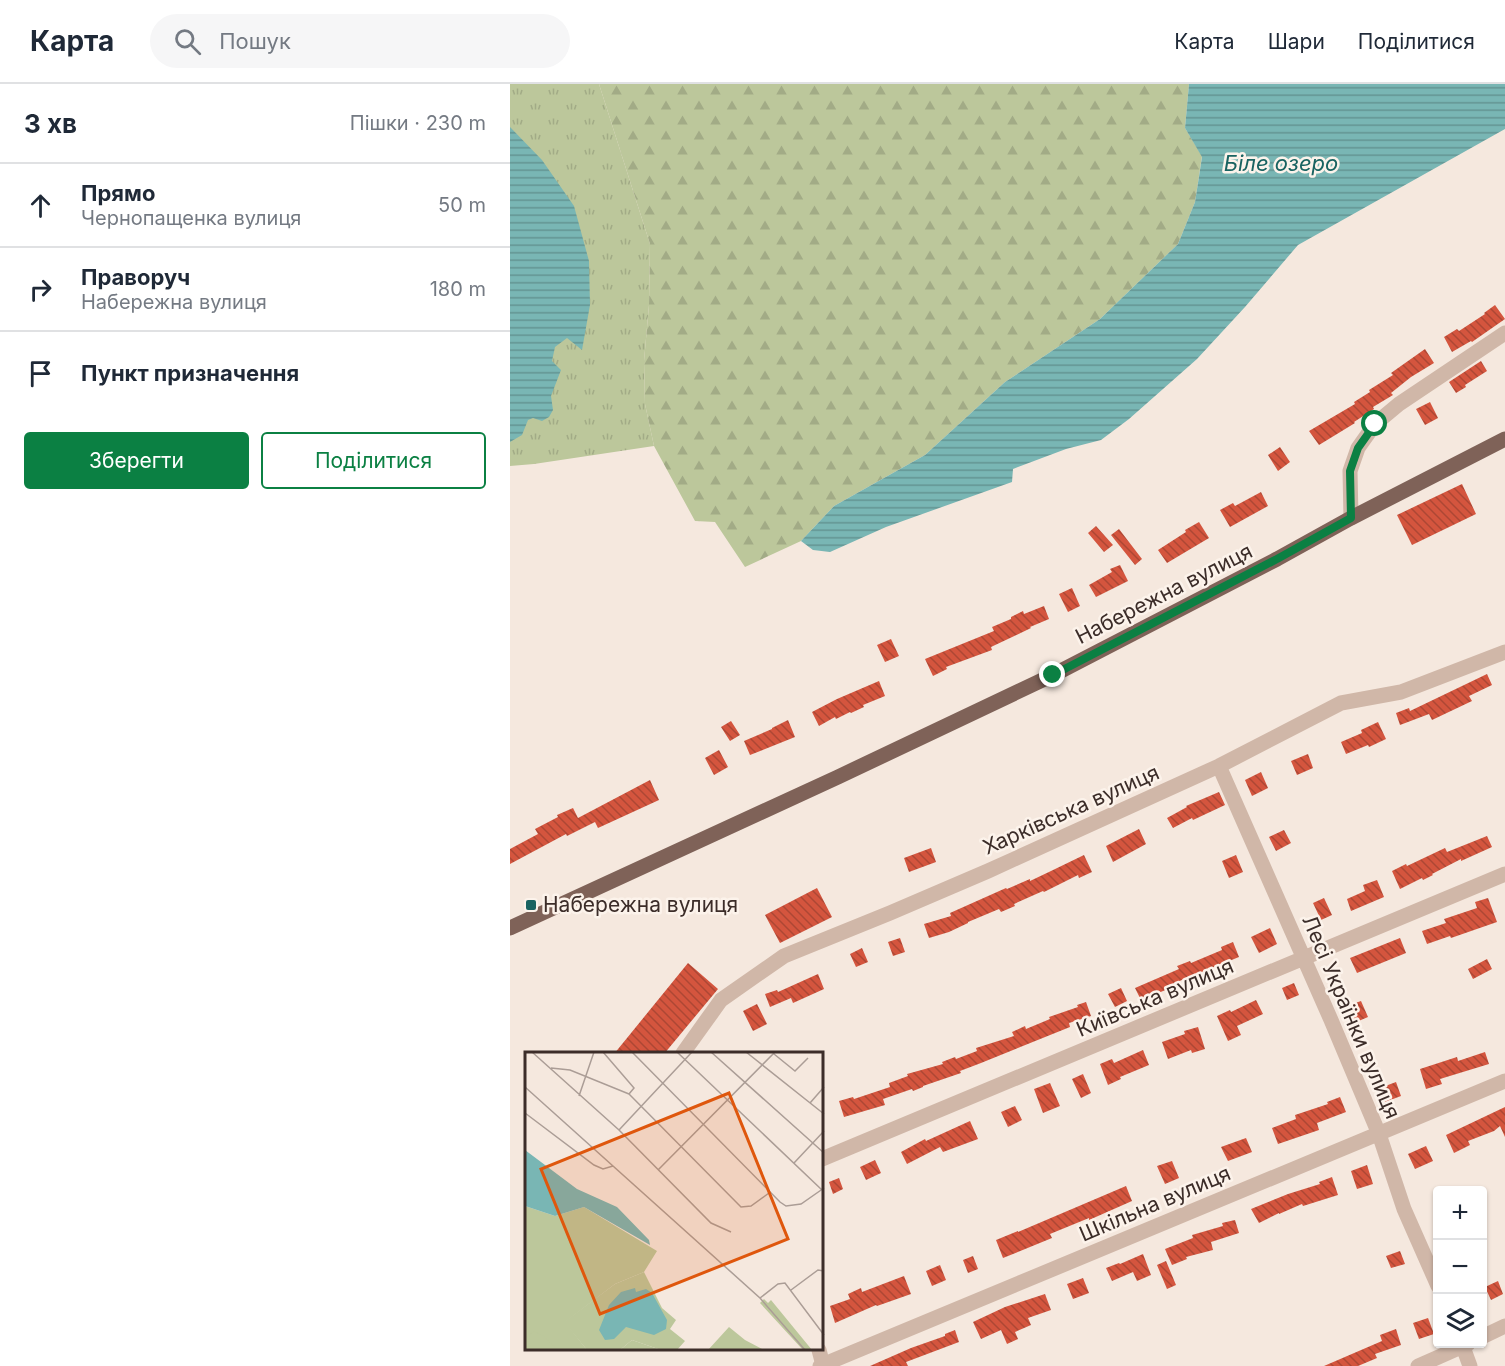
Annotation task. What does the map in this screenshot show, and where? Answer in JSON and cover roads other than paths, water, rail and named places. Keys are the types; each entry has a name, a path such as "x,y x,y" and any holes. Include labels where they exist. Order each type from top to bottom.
{"main road":[{"name":"Набережна вулиця","path":"510,928 1053,675 1505,439"}],"street":[{"path":"1351,518 1350,471 1358,448 1375,424 1399,404 1505,333"},
{"name":"Харківська вулиця","path":"684,1052 721,1000 784,956 890,914 1219,766 1341,703 1401,692 1505,652"},
{"name":"Лесі Українки вулиця","path":"1219,766 1304,958 1378,1134 1404,1209 1433,1277"},
{"name":"Київська вулиця","path":"824,1158 1505,874"},
{"name":"Шкільна вулиця","path":"821,1360 1505,1081"},
{"path":"1487,1335 1505,1326"},
{"path":"1418,1366 1456,1348"},
{"path":"1465,1348 1470,1366"}],"water":[{"name":"Біле озеро","path":"1189,84 1505,84 1505,129 1298,245 1197,359 1129,419 1101,440 1066,449 1013,469 1012,482 886,527 830,552 813,550 801,541 834,506 925,455 1005,382 1100,319 1178,244 1195,202 1202,157 1185,128"},
{"path":"510,127 542,160 574,206 589,261 590,305 582,350 567,338 555,347 552,361 561,370 551,396 553,410 549,417 542,421 533,418 528,420 522,435 510,442"}],"place":[{"name":"Набережна вулиця","path":"531,905"}]}
